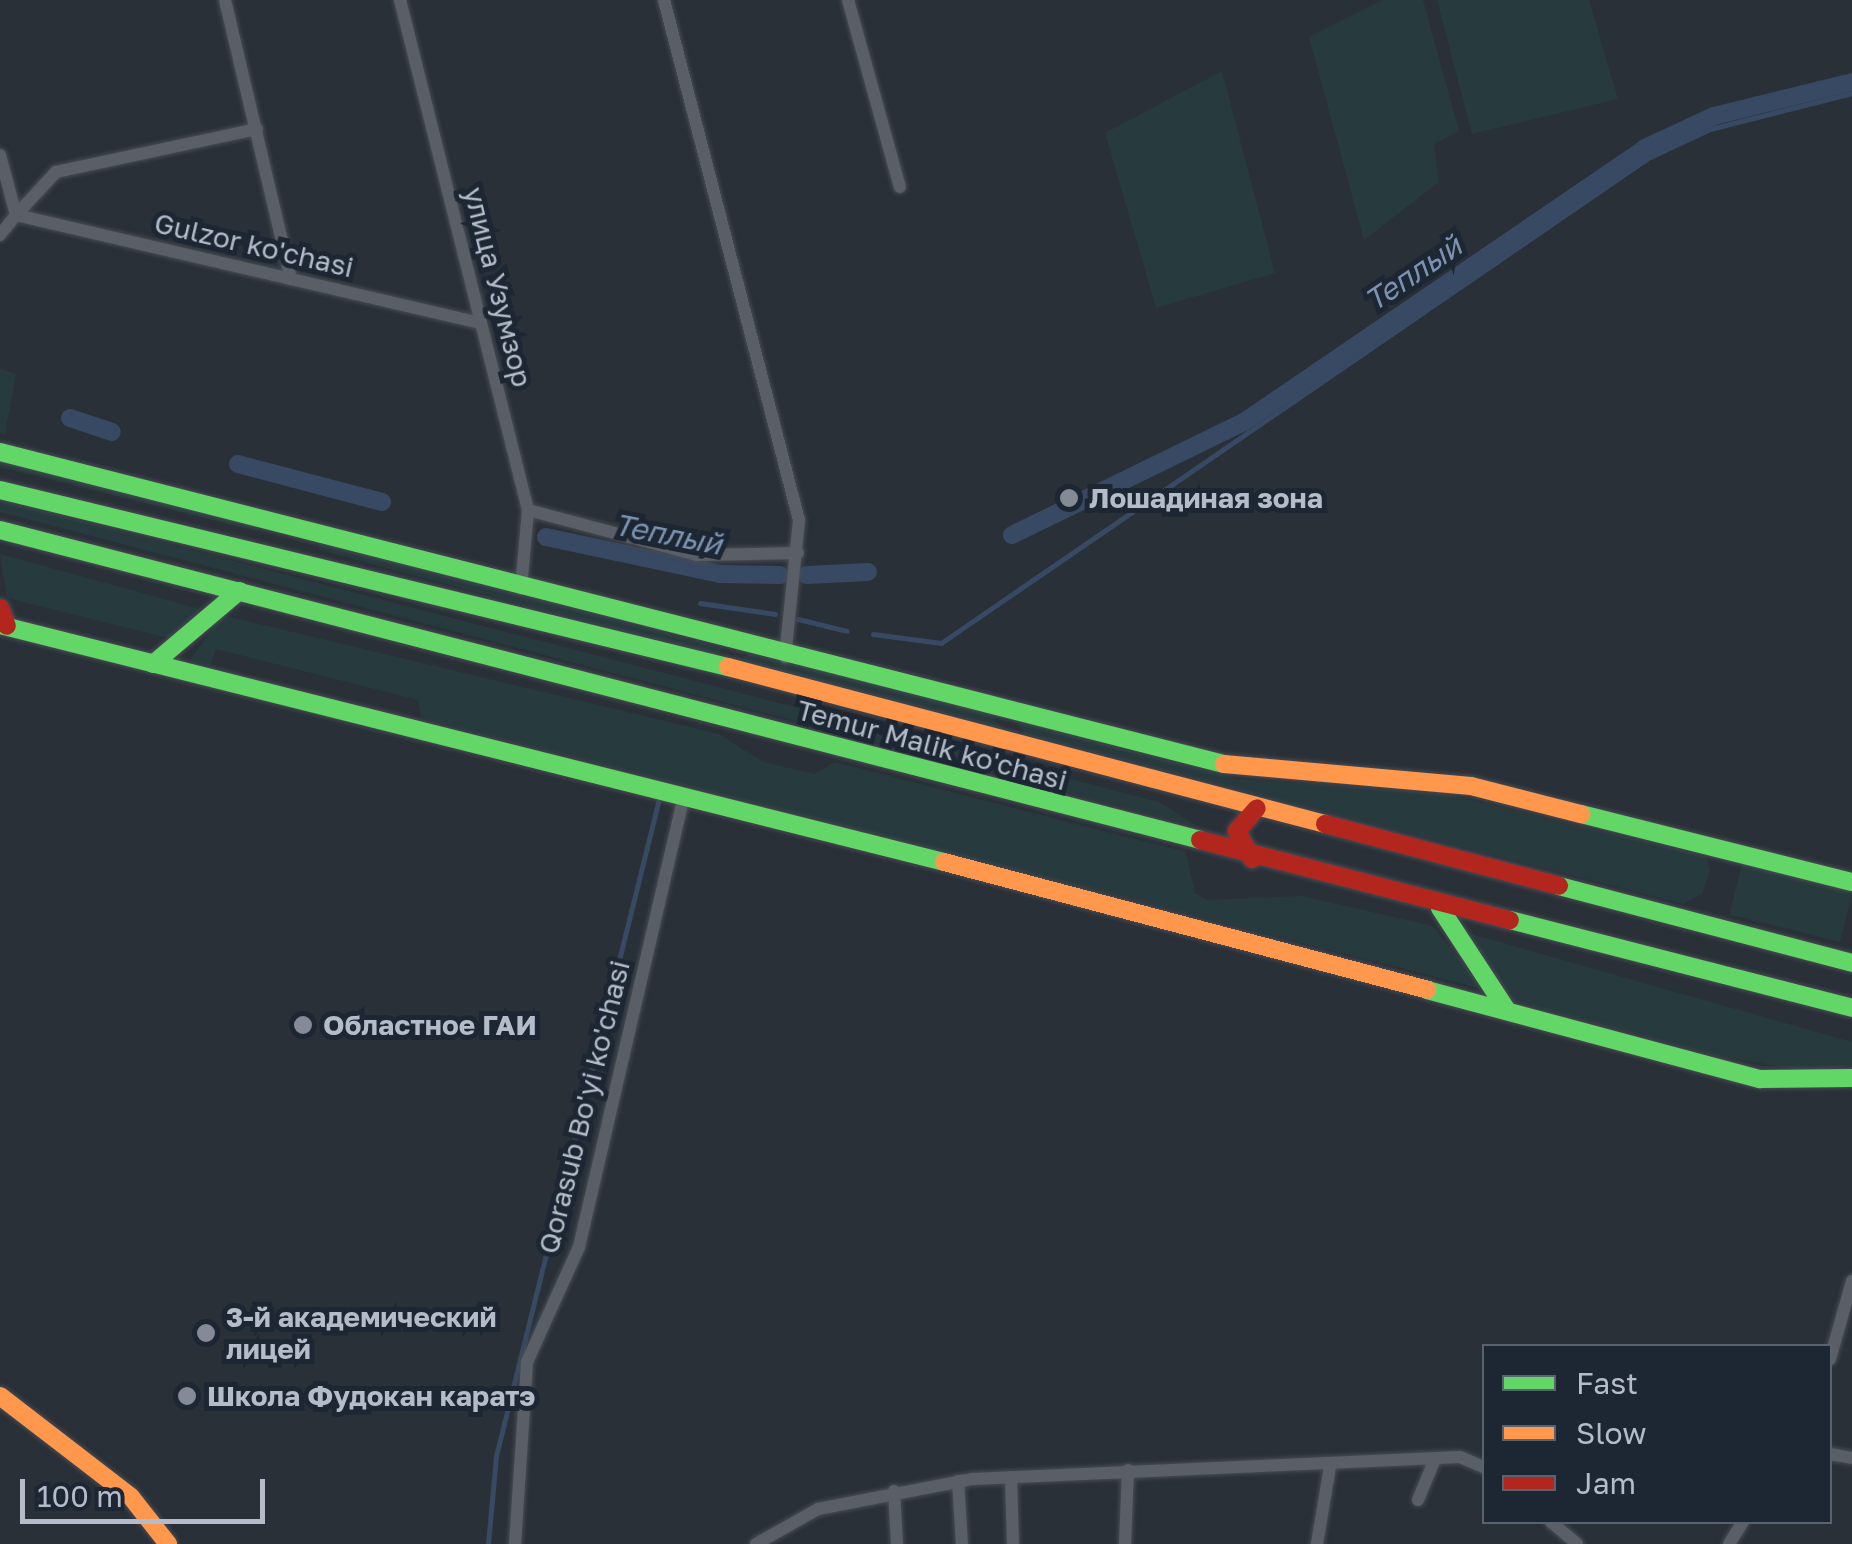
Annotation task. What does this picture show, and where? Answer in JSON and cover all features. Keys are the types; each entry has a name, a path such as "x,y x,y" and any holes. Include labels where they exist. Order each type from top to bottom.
{"main road":[{"path":"0,452 741,646 1258,773 1471,786 1852,882"},
{"name":"Temur Malik ko'chasi","path":"0,490 711,664 1852,964"},
{"name":"Temur Malik ko'chasi","path":"0,530 1252,860 1852,1008"},
{"path":"154,664 239,591"},
{"path":"2,620 154,664 684,794 1760,1079 1852,1078"},
{"path":"711,664 741,646"},
{"path":"1000,711 1026,748"},
{"path":"1252,860 1237,830 1256,808"},
{"path":"1440,908 1506,1009"},
{"path":"0,1396 132,1497 168,1544"}],"street":[{"path":"225,0 291,279"},
{"name":"улица Узумзор","path":"400,0 528,510 521,589"},
{"path":"664,0 799,520 785,657"},
{"path":"848,0 900,187"},
{"path":"0,235 56,172 257,129"},
{"path":"0,155 16,216"},
{"name":"Gulzor ko'chasi","path":"16,216 480,323"},
{"path":"528,510 696,555 798,552"},
{"name":"Qorasub Bo'yi ko'chasi","path":"515,1544 527,1362 578,1247 684,794"},
{"path":"1832,1352 1852,1281"},
{"path":"1418,1500 1435,1459"},
{"path":"756,1544 818,1509 958,1481 1128,1470 1330,1466 1435,1459 1482,1467"},
{"path":"1317,1544 1330,1466"},
{"path":"1125,1544 1128,1470"},
{"path":"1011,1477 1013,1544"},
{"path":"958,1481 962,1544"},
{"path":"894,1492 897,1544"},
{"path":"1553,1524 1577,1544"}],"green space":[{"path":"1383,0 1423,0 1459,131 1434,144 1439,182 1364,240 1309,37"},
{"path":"1437,0 1589,0 1618,99 1472,134"},
{"path":"1222,71 1275,273 1156,308 1105,133"},
{"path":"0,369 16,374 5,434 0,433"},
{"path":"0,458 259,523 257,531 0,467"},
{"path":"0,500 1159,802 1199,827 0,512"},
{"path":"321,541 721,648 719,657 319,550"},
{"path":"0,554 200,609 172,639 7,598"},
{"path":"222,615 719,734 763,762 815,774 835,762 1186,852 1195,893 1207,900 1302,896 1433,926 1483,989 421,718 418,700 216,649 210,666 190,660"},
{"path":"751,653 991,714 1001,728 737,660"},
{"path":"1016,721 1237,779 1440,793 1706,856 1710,871 1702,894 1683,904 1025,734"},
{"path":"1742,864 1852,891 1840,942 1729,914"},
{"path":"1468,933 1852,1042 1852,1065 1813,1072 1717,1056 1506,999"}],"waterway":[{"name":"Теплый","path":"1012,535 1244,422 1645,148 1714,116 1852,82"},
{"path":"873,634 941,643 1648,158 1710,129 1852,93"},
{"name":"Теплый","path":"70,418 112,432"},
{"name":"Теплый","path":"238,464 382,502"},
{"name":"Теплый","path":"546,537 720,574 780,575"},
{"name":"Теплый","path":"807,575 868,572"},
{"path":"700,603 775,614"},
{"path":"798,619 847,631"},
{"path":"488,1544 496,1456 659,799"}],"traffic: fast":[{"path":"0,452 1224,764"},
{"path":"0,490 728,667"},
{"path":"0,530 1200,840"},
{"path":"153,664 239,591"},
{"path":"0,625 944,862"},
{"path":"1581,814 1852,882"},
{"path":"1559,886 1852,963"},
{"path":"1440,908 1506,1009"},
{"path":"1510,920 1852,1008"},
{"path":"1427,990 1760,1079 1852,1078"}],"traffic: slow":[{"path":"728,667 1325,824"},
{"path":"1224,764 1471,786 1581,814"},
{"path":"944,862 1427,990"},
{"path":"0,1396 131,1497 168,1544"}],"traffic: jam":[{"path":"0,608 7,626"},
{"path":"1252,859 1237,831 1257,808"},
{"path":"1325,824 1559,886"},
{"path":"1200,840 1510,920"}],"place":[{"name":"Лошадиная зона","path":"1069,498"},
{"name":"Областное ГАИ","path":"303,1025"},
{"name":"3-й академический лицей","path":"206,1333"},
{"name":"Школа Фудокан каратэ","path":"187,1396"}]}
